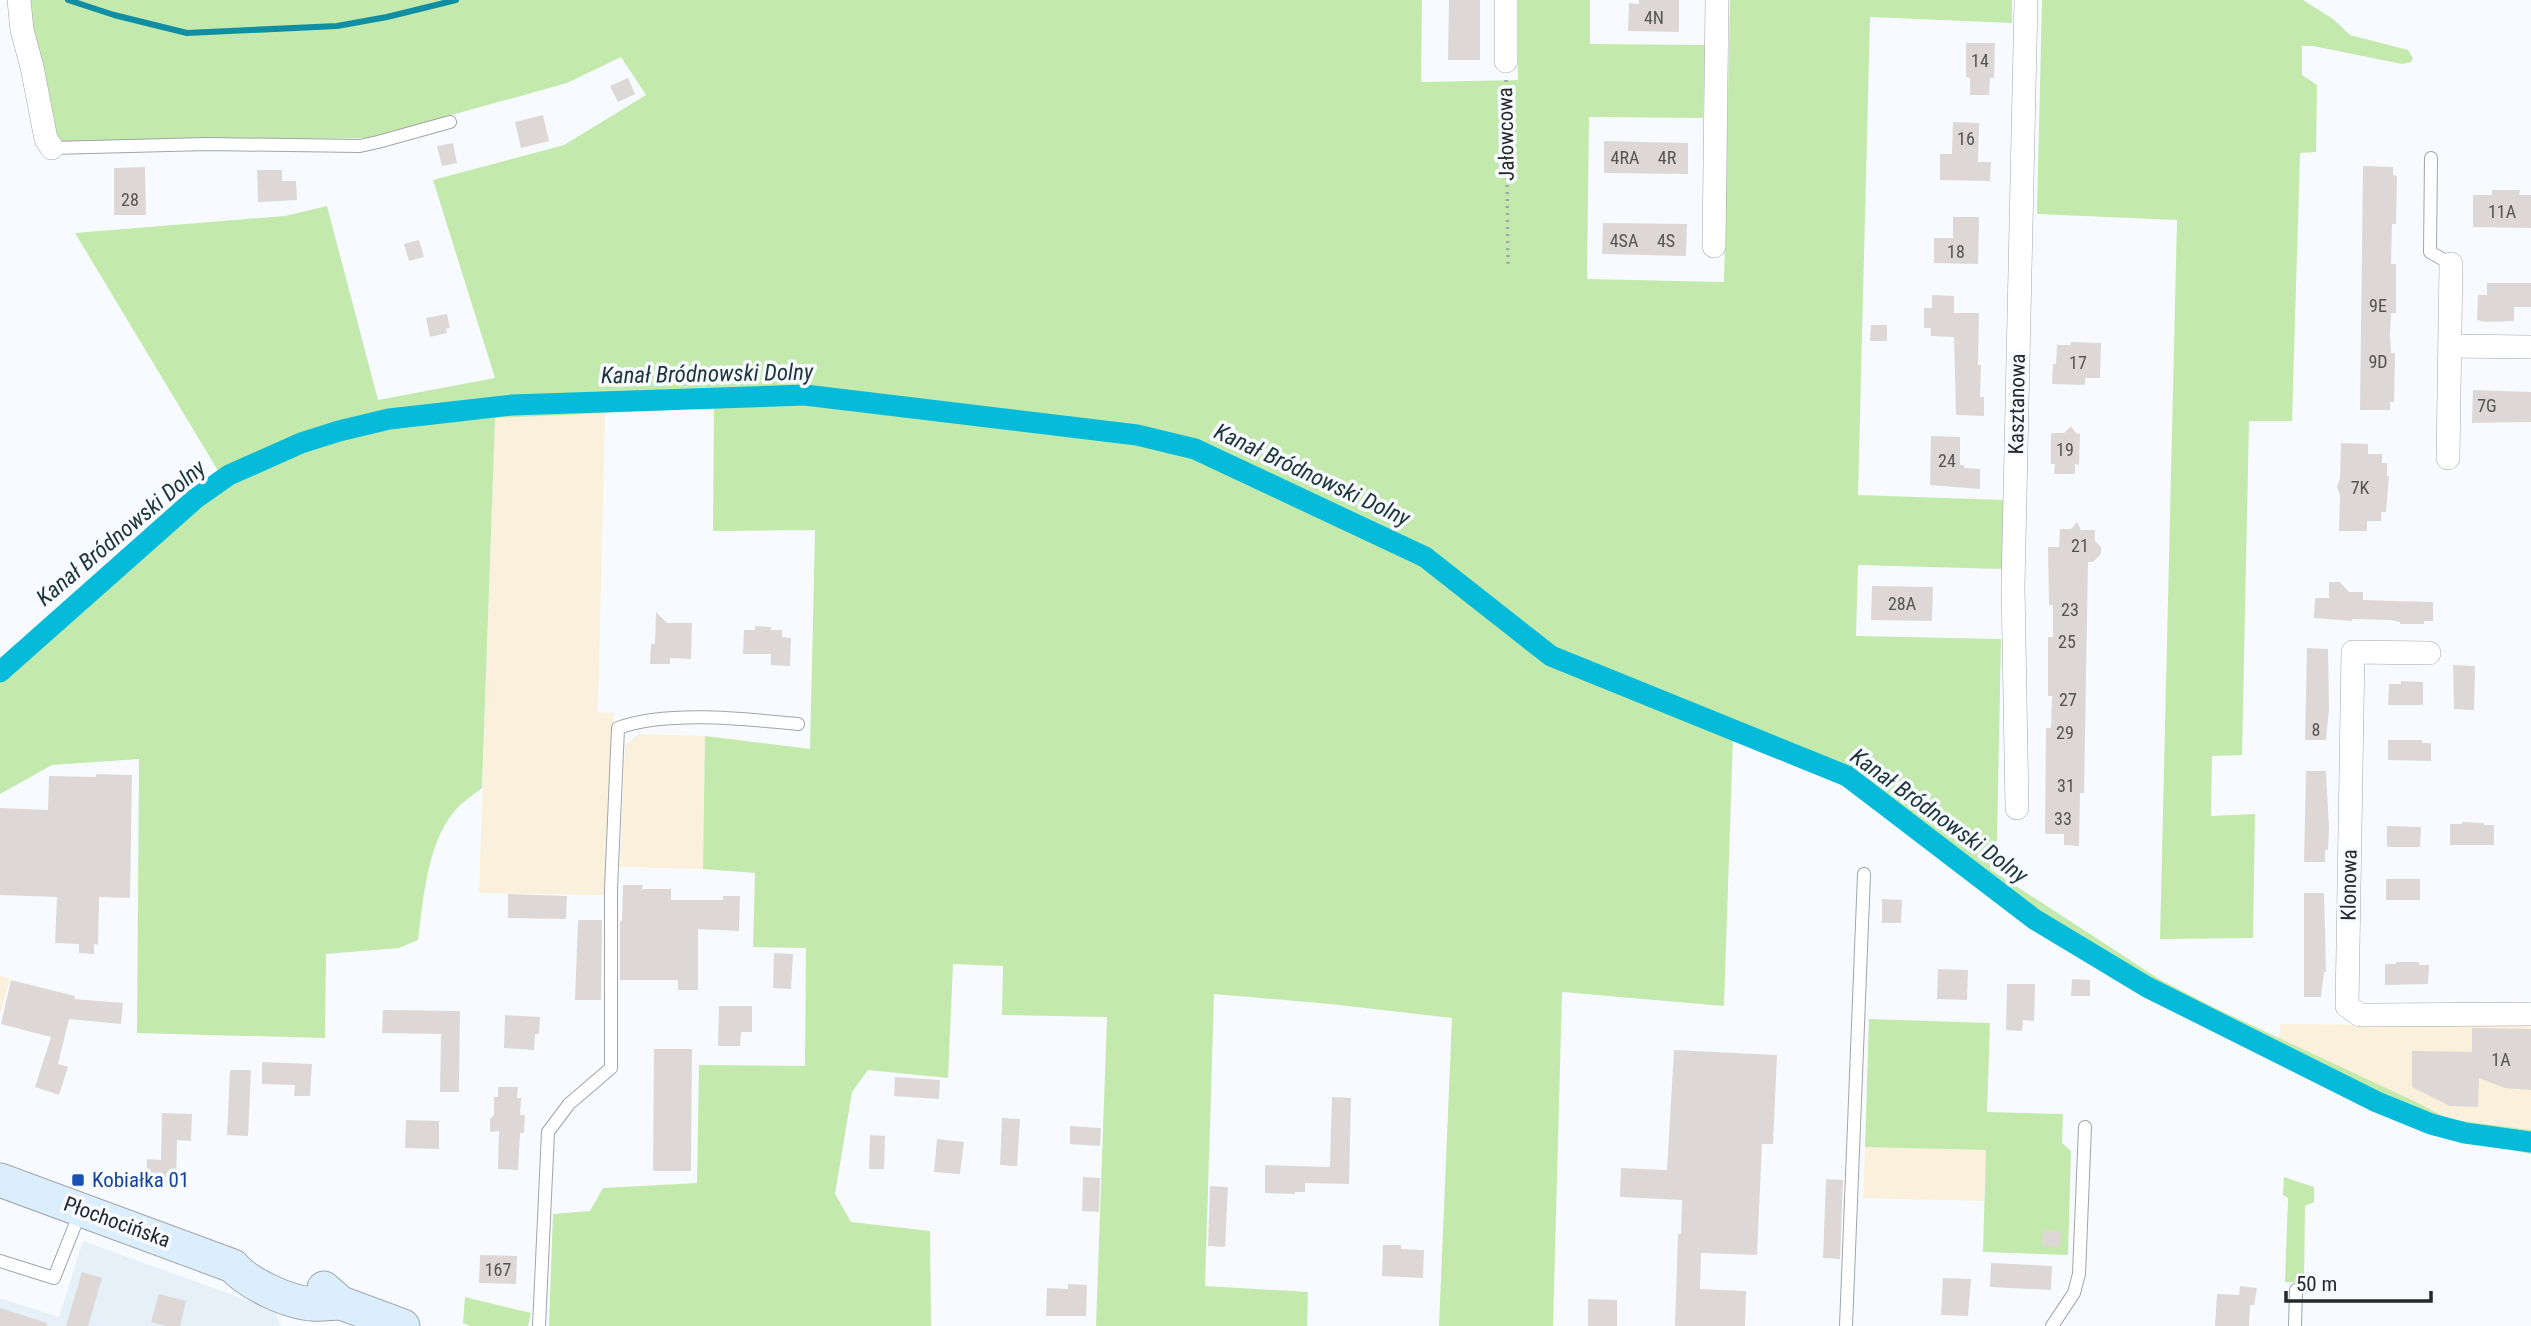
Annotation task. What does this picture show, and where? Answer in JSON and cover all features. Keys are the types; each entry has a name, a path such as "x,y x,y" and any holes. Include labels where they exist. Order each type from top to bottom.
{"main road":[{"name":"Płochocińska","path":"0,1180 233,1266 258,1264 306,1279 321,1286 337,1314 403,1326"}],"street":[{"path":"19,0 22,30 46,139 52,148"},
{"name":"Jałowcowa","path":"1506,0 1506,61"},
{"path":"1714,246 1717,0"},
{"name":"Kasztanowa","path":"2017,808 2013,586 2026,0"},
{"path":"2448,458 2451,264"},
{"path":"2450,346 2531,348"},
{"name":"Klonowa","path":"2429,653 2353,652 2347,1006 2360,1015 2531,1014"}],"lane":[{"path":"52,148 207,144 360,146 450,122"},
{"path":"2431,158 2430,252 2451,264"},
{"path":"539,1326 548,1132 569,1104 611,1068 611,889 618,728 638,721 725,717 798,724"},
{"path":"1846,1326 1864,874"},
{"path":"2052,1326 2074,1293 2079,1273 2085,1126"},
{"path":"0,1261 54,1278 81,1209"},
{"path":"2295,1326 2296,1290"}],"path":[{"name":"Jałowcowa","path":"1506,61 1508,267"}],"shaded area":[{"path":"605,412 598,712 614,713 606,895 479,893 495,418"},
{"path":"639,734 705,736 703,869 620,867 625,745"},
{"path":"0,975 10,979 0,1014"},
{"path":"2280,1024 2531,1026 2531,1130 2448,1119 2279,1038"},
{"path":"1865,1147 1986,1150 1984,1201 1863,1198"},
{"path":"83,1241 274,1310 281,1326 0,1326 0,1298 59,1317"}],"green space":[{"path":"23,0 1422,0 1421,82 1518,80 1518,0 1590,0 1590,44 1705,45 1703,118 1589,117 1587,279 1724,282 1730,0 2012,0 2012,23 1870,17 1858,495 2004,500 2003,569 1858,565 1856,636 2001,639 1997,840 1990,869 2159,979 2215,1008 2448,1119 2531,1130 2531,1154 2444,1135 2411,1124 2226,1037 2095,964 1993,896 1826,774 1733,737 1724,1006 1562,992 1553,1326 1439,1326 1452,1018 1214,994 1205,1286 1308,1292 1307,1326 1096,1326 1107,1017 1002,1015 1003,966 953,964 948,1078 868,1070 852,1092 835,1194 851,1222 930,1231 931,1326 549,1326 553,1214 590,1211 603,1188 697,1183 699,1065 805,1066 806,948 753,947 755,873 703,869 705,736 810,749 815,530 713,531 714,408 495,418 482,788 460,805 440,834 425,887 418,940 399,948 326,954 325,1038 137,1033 139,759 52,765 0,794 0,659 220,474 75,233 285,216 327,206 378,400 495,378 433,180 564,145 646,95 621,57 567,83 369,138 59,142 53,141"},
{"path":"2042,0 2303,0 2333,19 2350,35 2408,50 2413,58 2411,62 2402,64 2302,46 2302,75 2317,85 2316,152 2300,153 2292,421 2249,421 2242,755 2212,756 2211,816 2255,814 2253,938 2160,939 2177,220 2037,214"},
{"path":"1869,1019 1990,1023 1987,1112 2063,1114 2062,1143 2071,1151 2068,1255 1983,1252 1986,1150 1865,1147"},
{"path":"2284,1177 2314,1187 2314,1202 2305,1206 2304,1283 2285,1282 2288,1198 2283,1195"},
{"path":"465,1297 531,1313 528,1326 470,1326 463,1323"}],"building":[{"path":"1449,0 1480,0 1480,60 1448,60"},
{"path":"1639,0 1679,0 1679,32 1628,31 1629,3 1639,4"},
{"path":"1966,43 1995,43 1994,78 1990,78 1989,95 1970,95 1970,78 1966,77"},
{"path":"628,78 635,94 618,102 610,86"},
{"path":"543,115 549,141 521,148 515,122"},
{"path":"1953,122 1979,123 1978,162 1991,162 1990,181 1940,180 1940,154 1952,154"},
{"path":"1604,141 1688,143 1688,174 1604,173"},
{"path":"453,143 457,163 442,166 437,146"},
{"path":"2363,166 2393,167 2393,175 2397,176 2396,224 2392,224 2391,264 2396,264 2396,313 2391,313 2390,335 2391,353 2395,353 2394,402 2390,402 2390,410 2360,410"},
{"path":"145,167 146,215 114,215 114,168"},
{"path":"257,170 282,170 282,181 296,181 297,200 258,202"},
{"path":"2492,190 2520,190 2519,195 2531,195 2531,228 2473,227 2473,195 2492,195"},
{"path":"1953,217 1979,217 1978,264 1934,263 1934,238 1953,238"},
{"path":"1603,223 1687,224 1686,256 1602,254"},
{"path":"419,240 424,257 409,261 404,244"},
{"path":"2487,283 2531,283 2531,307 2514,307 2514,321 2477,320 2478,295 2487,295"},
{"path":"1932,295 1954,296 1954,313 1979,313 1978,365 1981,365 1980,397 1984,397 1984,416 1956,415 1954,337 1931,336 1931,328 1924,328 1924,308 1932,308"},
{"path":"447,314 450,328 446,329 447,333 430,337 426,318"},
{"path":"1871,325 1887,325 1887,341 1870,341"},
{"path":"2071,342 2101,343 2100,378 2085,378 2085,385 2052,384 2057,345 2071,345"},
{"path":"2473,390 2531,392 2531,422 2472,423"},
{"path":"2071,426 2080,434 2079,465 2075,464 2075,474 2054,474 2055,464 2051,464 2051,433 2064,433"},
{"path":"1931,436 1960,437 1960,465 1964,465 1964,468 1980,469 1980,489 1930,485"},
{"path":"2341,443 2368,444 2368,454 2382,454 2382,463 2387,463 2389,476 2386,512 2381,512 2381,521 2367,521 2367,531 2339,531 2340,495 2337,487 2340,478"},
{"path":"2077,522 2081,530 2095,530 2095,541 2101,547 2101,554 2093,562 2088,562 2084,793 2080,793 2079,846 2064,845 2064,834 2045,834 2046,728 2051,728 2052,696 2048,696 2048,637 2053,637 2053,605 2049,605 2048,547 2059,547 2060,529 2071,529"},
{"path":"2329,582 2340,582 2349,592 2363,592 2363,600 2433,602 2433,621 2424,621 2424,624 2400,624 2390,620 2314,618 2315,598 2329,598"},
{"path":"1872,586 1933,587 1932,621 1871,620"},
{"path":"656,612 667,623 692,623 691,659 670,658 670,664 650,664 651,644 655,644"},
{"path":"755,626 782,630 782,637 791,638 790,666 771,665 771,654 743,654 744,630 755,630"},
{"path":"2307,648 2328,649 2329,709 2326,740 2305,740"},
{"path":"2453,665 2475,666 2474,710 2454,709"},
{"path":"2401,681 2423,682 2423,705 2388,705 2389,684 2401,684"},
{"path":"2388,740 2422,740 2422,743 2431,743 2431,761 2388,760"},
{"path":"2306,771 2326,771 2329,828 2325,862 2304,862"},
{"path":"96,774 132,775 130,898 99,897 98,945 94,944 94,954 79,953 79,944 55,943 57,897 0,895 0,808 48,810 49,776 96,777"},
{"path":"2462,822 2494,825 2494,845 2450,845 2450,824"},
{"path":"2387,826 2421,827 2420,847 2387,847"},
{"path":"2386,879 2420,879 2420,900 2386,900"},
{"path":"623,885 643,885 642,889 671,889 671,900 723,900 723,896 740,896 739,931 698,929 698,990 678,990 678,980 620,980"},
{"path":"2304,893 2324,893 2326,972 2321,997 2304,997"},
{"path":"508,894 567,896 566,919 508,918"},
{"path":"1882,899 1902,900 1901,923 1882,923"},
{"path":"578,920 602,920 601,1000 575,1000"},
{"path":"774,953 793,954 791,989 773,988"},
{"path":"2396,962 2429,965 2428,984 2385,985 2385,964"},
{"path":"1938,969 1968,970 1967,1000 1937,999"},
{"path":"2072,979 2090,980 2090,996 2071,996"},
{"path":"11,980 75,996 74,999 123,1003 121,1024 69,1019 58,1064 68,1067 59,1095 35,1087 51,1037 1,1024"},
{"path":"2007,984 2035,984 2034,1021 2023,1020 2022,1031 2006,1030"},
{"path":"719,1006 752,1006 752,1032 741,1032 740,1046 718,1046"},
{"path":"383,1010 460,1011 459,1092 440,1092 441,1034 382,1033"},
{"path":"505,1015 540,1017 534,1050 504,1048"},
{"path":"2472,1028 2531,1029 2531,1090 2505,1088 2479,1078 2478,1107 2450,1106 2412,1087 2412,1051 2472,1052"},
{"path":"654,1049 692,1049 691,1171 653,1171"},
{"path":"1674,1050 1777,1055 1773,1144 1762,1144 1757,1255 1701,1253 1700,1289 1746,1291 1745,1326 1675,1326 1678,1234 1681,1234 1682,1200 1620,1197 1621,1168 1667,1170"},
{"path":"262,1062 312,1064 310,1096 294,1096 295,1085 262,1084"},
{"path":"230,1070 251,1070 248,1136 227,1135"},
{"path":"895,1077 940,1080 939,1099 894,1096"},
{"path":"498,1087 518,1087 517,1098 521,1098 520,1115 525,1115 524,1133 520,1133 518,1170 498,1169 499,1131 490,1132 490,1119 494,1115 494,1097 498,1097"},
{"path":"1332,1097 1351,1098 1349,1184 1305,1183 1305,1192 1265,1193 1265,1165 1330,1167"},
{"path":"162,1113 192,1114 191,1141 177,1140 176,1189 147,1181 147,1159 161,1160"},
{"path":"1002,1118 1020,1119 1017,1166 1000,1165"},
{"path":"406,1120 439,1121 439,1149 405,1148"},
{"path":"1070,1126 1101,1128 1100,1146 1070,1144"},
{"path":"870,1135 885,1136 884,1169 869,1169"},
{"path":"937,1139 964,1142 960,1174 934,1172"},
{"path":"1083,1177 1100,1178 1099,1212 1082,1211"},
{"path":"1826,1179 1843,1180 1840,1259 1823,1258"},
{"path":"1210,1186 1228,1187 1225,1247 1208,1246"},
{"path":"2043,1230 2061,1231 2060,1247 2042,1246"},
{"path":"1383,1245 1401,1245 1401,1249 1424,1250 1423,1278 1382,1276"},
{"path":"480,1255 517,1256 516,1284 479,1283"},
{"path":"1991,1263 2052,1266 2051,1290 1990,1287"},
{"path":"82,1272 102,1278 88,1326 66,1326"},
{"path":"1943,1278 1971,1279 1968,1316 1941,1315"},
{"path":"1068,1284 1087,1285 1086,1316 1046,1316 1047,1288 1068,1289"},
{"path":"2240,1286 2257,1288 2254,1305 2250,1305 2249,1326 2215,1326 2217,1294 2239,1295"},
{"path":"159,1294 186,1301 180,1326 151,1322"},
{"path":"1588,1299 1617,1300 1617,1326 1588,1326"},
{"path":"0,1308 47,1323 46,1326 0,1326"}],"waterway":[{"path":"68,0 114,15 187,33 337,26 456,0"},
{"name":"Kanał Bródnowski Dolny","path":"0,672 195,499 229,475 301,443 389,419 512,405 805,395 1137,435 1195,449 1425,557 1551,656 1847,776 2034,919 2147,987 2377,1102 2431,1124 2465,1133 2531,1142"}],"place":[{"name":"Kobiałka 01","path":"78,1180"}]}
